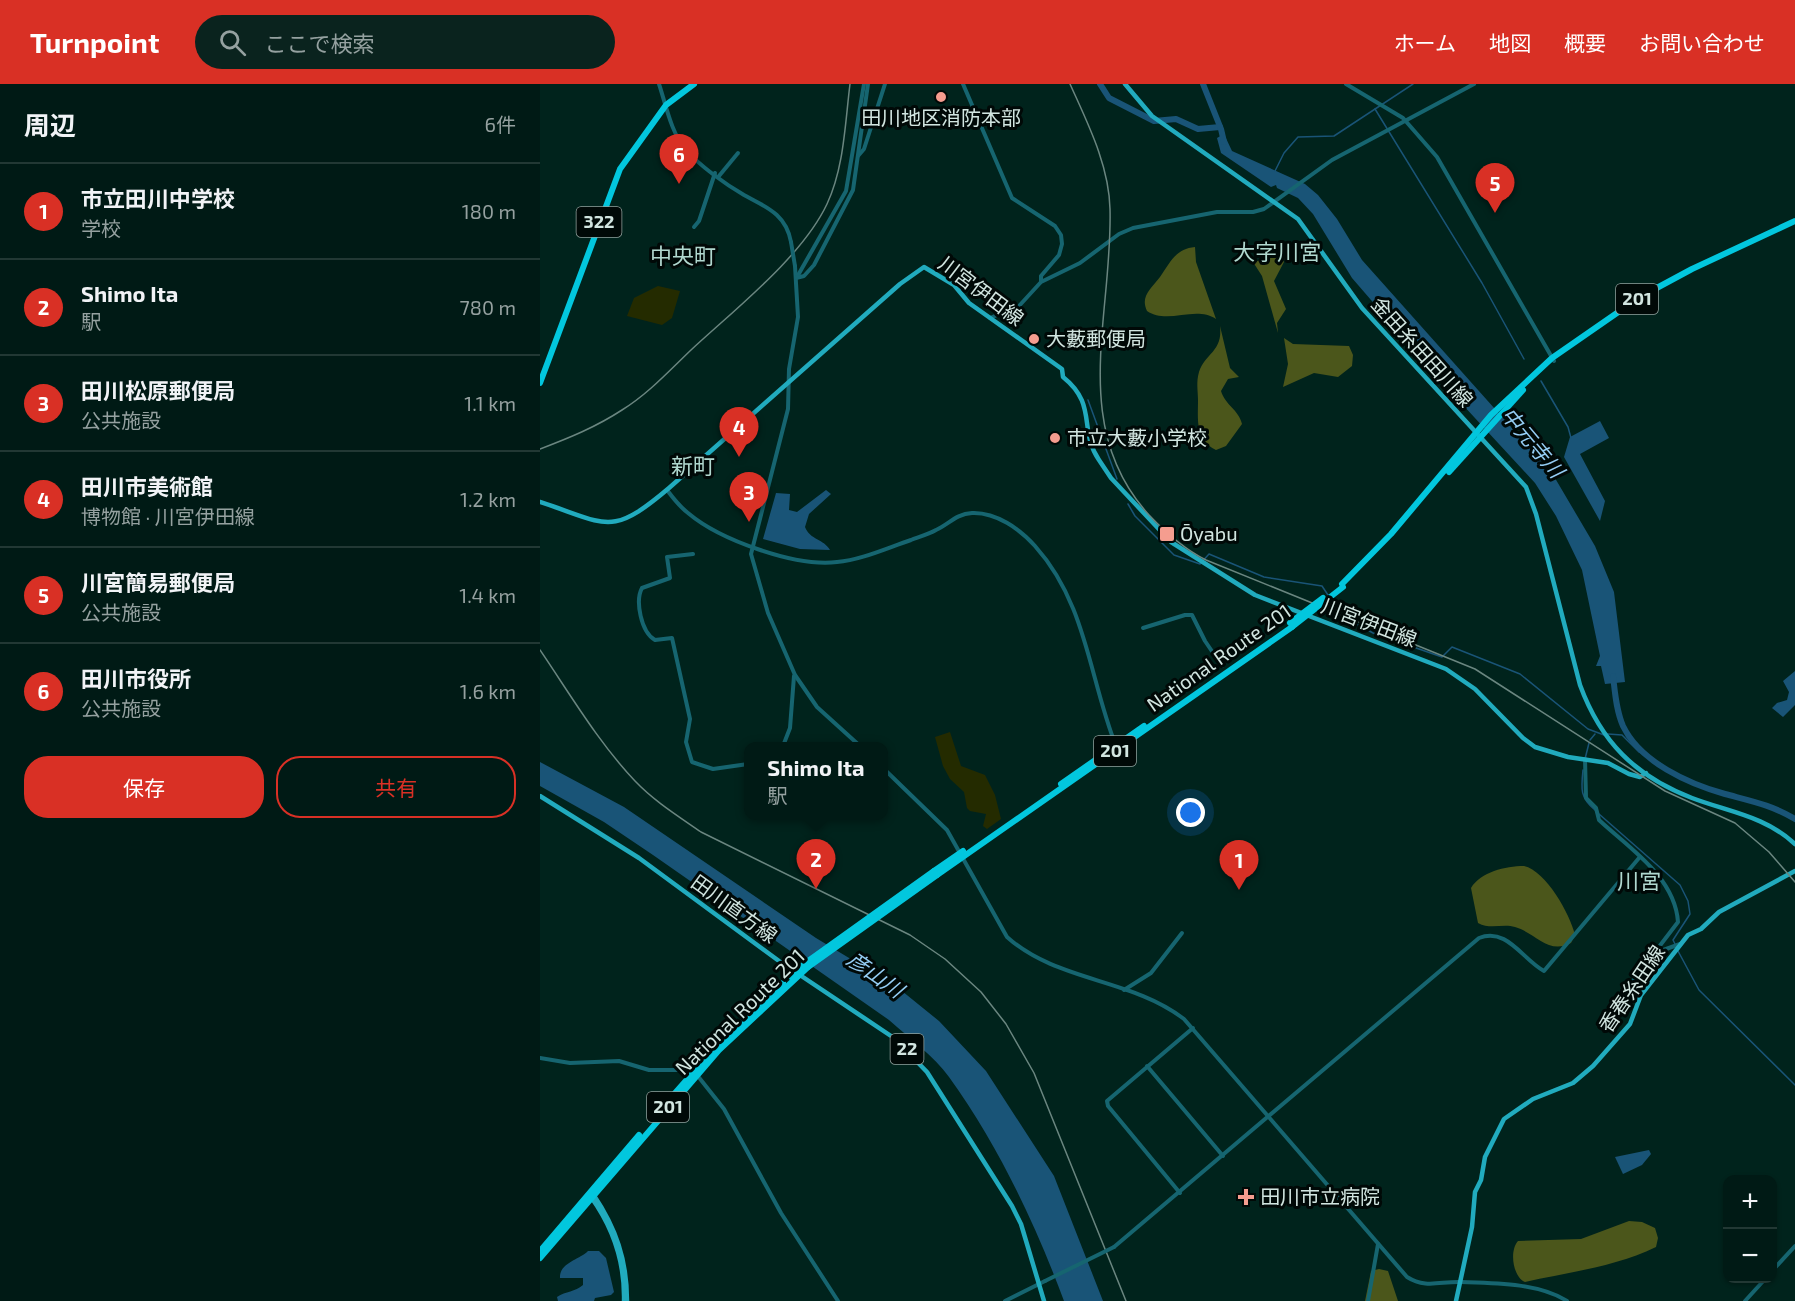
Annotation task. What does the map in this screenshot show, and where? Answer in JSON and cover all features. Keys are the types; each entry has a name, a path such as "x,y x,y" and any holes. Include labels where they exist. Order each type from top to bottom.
{"highway":[{"name":"322","path":"540,382 620,169 666,105 694,84"},
{"name":"National Route 201","path":"540,1258 695,1073 806,966 961,854 1291,625 1342,585 1391,534 1479,432 1553,360 1640,297 1692,269 1795,223"},
{"name":"National Route 201","path":"540,1251 591,1195"}],"main road":[{"name":"金田糸田田川線","path":"1125,84 1152,117 1278,201 1306,228 1362,308 1515,473 1531,496 1580,685 1590,712 1611,744 1646,773 1691,798 1757,818 1773,826 1795,844"},
{"name":"川宮伊田線","path":"540,502 592,520 614,523 634,516 921,268 927,268 954,285 969,303 1062,369 1063,377 1077,388 1083,399 1095,454 1111,478 1154,526 1180,549 1269,602 1337,625 1446,669 1475,689 1529,743 1568,757 1616,765 1629,774 1640,777 1646,773"},
{"name":"田川直方線","path":"540,796 639,858 894,1038 927,1072 1012,1206 1021,1224 1037,1285 1044,1301"},
{"name":"香春糸田線","path":"1455,1301 1472,1227 1475,1192 1481,1180 1485,1157 1504,1119 1533,1100 1573,1083 1593,1066 1629,1024 1637,1001 1680,944 1719,912 1795,871"},
{"path":"591,1195 618,1238 624,1259 626,1301"}],"street":[{"path":"659,84 678,139 696,159 743,194 767,205 783,220 789,230 795,266 798,317 787,384 786,419 753,546 753,568 768,613 795,675 817,707 855,742"},
{"path":"796,278 809,270 833,228 857,148 866,84"},
{"path":"858,157 865,146 885,84"},
{"path":"963,84 1012,198 1055,226 1061,235 1062,244 1059,255 1041,276 1041,282"},
{"path":"1346,84 1406,120 1425,142 1454,184 1553,360"},
{"path":"990,318 1019,306 1041,282 1080,263 1119,234 1133,228 1217,212 1259,211 1278,201 1310,174 1474,84"},
{"path":"857,148 865,146"},
{"path":"796,278 828,225 835,220 848,201 855,182 857,148"},
{"path":"694,227 699,221 717,174 738,153"},
{"path":"828,225 833,228"},
{"path":"666,490 696,519 725,536 803,559 834,563 937,530 958,516 978,513 996,517 1022,533 1035,546 1074,610 1083,629 1116,747"},
{"path":"693,554 668,557 670,578 642,588 638,600 645,629 655,640 672,638 690,719 686,742 692,762 713,769 744,765"},
{"path":"1143,628 1192,615 1204,641 1222,666"},
{"path":"785,742 790,728 795,675"},
{"path":"1586,759 1586,798 1596,808 1599,820 1662,879 1678,914 1678,922 1603,1020"},
{"path":"888,773 947,830 999,926 1022,951 1042,962 1161,1003 1193,1028 1407,1277 1414,1282 1436,1285 1459,1282 1537,1289 1567,1301"},
{"path":"1005,1301 1114,1247 1479,938 1487,935 1500,937 1544,971 1639,858"},
{"path":"1124,990 1151,973 1182,933"},
{"path":"1655,953 1680,944"},
{"path":"1180,1193 1107,1104 1114,1093 1193,1028"},
{"path":"540,1058 570,1064 619,1061 649,1070 695,1073 724,1109 781,1213 838,1301"},
{"path":"1147,1066 1223,1156"},
{"path":"1368,1301 1378,1243"},
{"path":"1777,1266 1795,1246"},
{"path":"1745,1301 1761,1283"}],"green space":[{"path":"1195,247 1196,262 1216,319 1199,314 1155,315 1147,311 1146,297 1170,262 1182,251"},
{"path":"1281,257 1284,262 1274,281 1286,309 1277,323 1278,333 1262,276 1253,262"},
{"path":"658,286 680,291 672,318 662,325 627,316 634,298"},
{"path":"1220,326 1230,368 1239,377 1228,379 1221,391 1242,424 1226,446 1216,450 1204,441 1199,429 1197,383 1202,366 1219,341"},
{"path":"1284,338 1293,344 1349,346 1353,355 1352,366 1338,377 1314,373 1283,387 1288,364"},
{"path":"950,732 961,766 985,775 995,795 1001,819 987,829 983,826 986,814 970,811 967,808 964,792 950,779 943,766 935,737"},
{"path":"1524,866 1541,876 1556,894 1575,935 1571,943 1563,946 1549,945 1515,927 1488,926 1478,923 1471,888 1475,882 1494,871"},
{"path":"1629,1221 1642,1222 1655,1228 1658,1238 1656,1247 1624,1260 1525,1282 1515,1269 1513,1257 1518,1241 1581,1239"},
{"path":"1379,1269 1388,1271 1398,1301 1365,1301 1371,1271"}],"water":[{"path":"1224,134 1232,151 1305,184 1318,195 1337,219 1362,260 1552,473 1595,546 1614,592 1625,682 1605,684 1601,666 1596,666 1600,656 1582,570 1556,516 1535,483 1389,325 1390,322 1352,278 1313,214 1298,198 1277,188 1276,185 1271,187 1221,153 1217,138"},
{"path":"1600,421 1609,438 1580,454 1605,501 1600,521 1564,457 1570,437"},
{"path":"826,490 831,494 809,514 805,527 810,535 830,550 800,549 763,539 776,493 790,494 789,510 797,512"},
{"path":"1795,671 1795,705 1783,717 1772,708 1777,703 1787,700 1789,692 1783,681"},
{"name":"彦山川","path":"540,762 624,807 816,938 897,987 939,1021 986,1071 1054,1176 1103,1301 1064,1301 1028,1214 999,1157 967,1103 943,1069 929,1054 889,1020 653,855 604,822 540,786"},
{"path":"1649,1150 1651,1154 1642,1165 1623,1174 1615,1157"},
{"path":"588,1251 599,1251 606,1258 614,1292 611,1295 595,1298 594,1301 558,1301 557,1297 583,1285 583,1278 560,1278 566,1265"}],"waterway":[{"path":"1100,84 1109,98 1154,121 1176,119 1198,129 1220,127"},
{"name":"中元寺川","path":"1203,84 1224,142"},
{"path":"1275,171 1284,153 1298,137 1334,136 1413,84"},
{"path":"1375,109 1482,283 1524,359"},
{"path":"1541,381 1568,427 1571,438"},
{"path":"1088,400 1117,479"},
{"path":"1128,504 1135,516 1174,555 1200,564 1209,554 1264,577 1322,586 1328,595"},
{"path":"1331,599 1339,610 1355,616 1355,623 1373,633 1442,657 1452,647 1520,674 1588,729 1604,735"},
{"name":"中元寺川","path":"1613,676 1617,707 1623,726 1631,739 1653,761 1681,778 1770,807 1795,819"},
{"path":"1590,740 1595,734"},
{"path":"1608,734 1622,735 1639,752 1649,756"},
{"path":"1585,759 1589,743"},
{"path":"1583,770 1584,797 1595,810"},
{"path":"1599,814 1680,885 1688,901 1690,914 1673,940 1675,944"},
{"path":"1678,951 1699,990 1795,1085"}],"railway":[{"path":"540,449 602,422 641,397 766,282 801,244 816,224 833,190 843,146 850,84"},
{"path":"1070,84 1102,161 1109,193 1109,249 1100,368 1102,407 1109,445 1124,481 1149,515 1176,540 1206,560 1475,669 1665,791 1735,823 1769,852 1795,882"},
{"path":"540,650 609,750 635,781 658,802 701,832 910,935 945,959 981,992 1006,1024 1034,1073 1126,1301"}],"place":[{"name":"田川地区消防本部","path":"941,97"},
{"name":"田川市役所","path":"679,184"},
{"name":"川宮簡易郵便局","path":"1495,213"},
{"name":"大藪郵便局","path":"1034,339"},
{"name":"市立大藪小学校","path":"1055,438"},
{"name":"田川市美術館","path":"739,457"},
{"name":"田川松原郵便局","path":"749,522"},
{"name":"Ōyabu","path":"1167,534"},
{"name":"Shimo Ita","path":"816,889"},
{"name":"市立田川中学校","path":"1239,890"},
{"name":"田川市立病院","path":"1246,1197"}],"district":[{"name":"大字川宮","path":"1277,252"},
{"name":"中央町","path":"683,256"},
{"name":"新町","path":"693,466"},
{"name":"川宮","path":"1639,881"}]}
